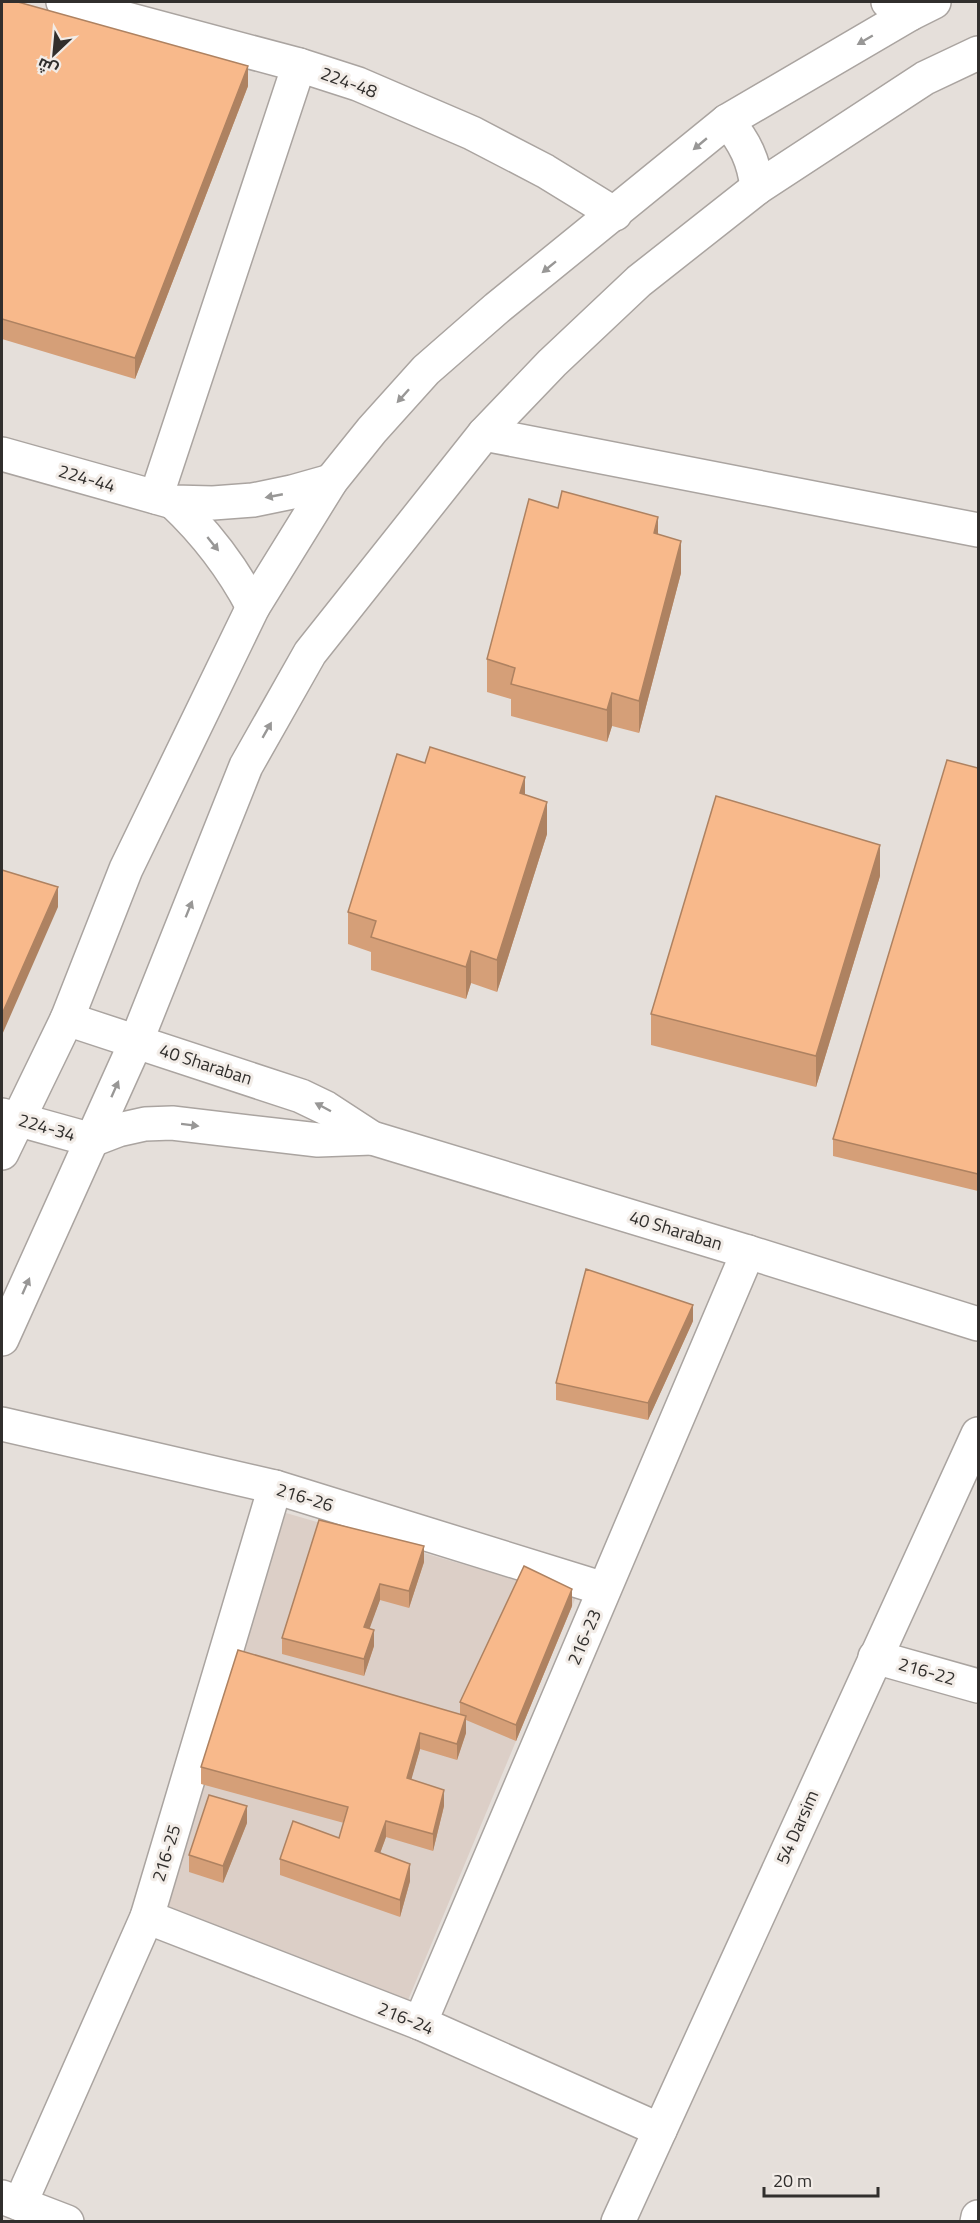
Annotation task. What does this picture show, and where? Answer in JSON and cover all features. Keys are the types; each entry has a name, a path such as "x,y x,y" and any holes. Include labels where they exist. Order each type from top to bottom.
{"street":[{"name":"224-48","path":"63,2 299,64 358,84 472,133 545,171 615,214"},
{"path":"2,1153 10,1117 67,1019 126,869 253,607 331,481 372,430 426,370 497,308 727,122 911,6"},
{"path":"2,1339 136,1042 246,766 310,653 484,434 552,363 639,281 757,188 925,78 978,53"},
{"path":"164,500 299,64"},
{"path":"727,122 740,135 749,152 755,170 757,188"},
{"path":"484,434 978,530"},
{"name":"224-44","path":"2,454 164,500 213,503 253,500 331,481"},
{"name":"224-44","path":"164,500 197,525 218,550 237,577 253,607"},
{"name":"40 Sharaban","path":"67,1019 301,1096 326,1108 372,1138 978,1324"},
{"name":"224-34","path":"10,1117 92,1140"},
{"name":"40 Sharaban","path":"92,1140 118,1130 145,1124 172,1123 318,1140 372,1138"},
{"name":"216-23","path":"420,2023 748,1252"},
{"name":"216-26","path":"2,1424 275,1487 604,1589"},
{"name":"54 Darsim","path":"618,2222 978,1434"},
{"name":"216-25","path":"11,2201 147,1917 275,1487"},
{"name":"216-22","path":"875,1657 978,1686"},
{"name":"216-24","path":"147,1917 420,2023 660,2130"},
{"path":"11,2201 67,2222"},
{"path":"976,2222 978,2217"}],"shaded area":[{"path":"286,1513 576,1597 406,2005 161,1909"}],"building":[{"path":"2,2 18,2 248,66 135,358 2,319"},
{"path":"562,491 658,517 654,533 681,541 639,701 612,693 607,710 511,684 515,668 487,659 529,499 558,508"},
{"path":"430,747 525,777 520,793 547,802 497,960 471,951 466,967 371,937 376,921 348,912 397,754 425,763"},
{"path":"947,760 978,768 978,1174 833,1139"},
{"path":"716,796 880,845 816,1056 651,1014"},
{"path":"2,870 58,887 2,1014"},
{"path":"586,1269 693,1305 648,1403 556,1383"},
{"path":"319,1520 424,1546 409,1591 380,1584 364,1627 374,1630 364,1659 282,1638"},
{"path":"524,1566 572,1589 516,1725 460,1702"},
{"path":"238,1650 466,1716 457,1744 420,1733 407,1778 444,1790 433,1834 386,1821 375,1851 410,1864 400,1900 280,1859 293,1821 339,1838 348,1807 201,1767"},
{"path":"209,1795 247,1806 223,1866 189,1855"}]}
